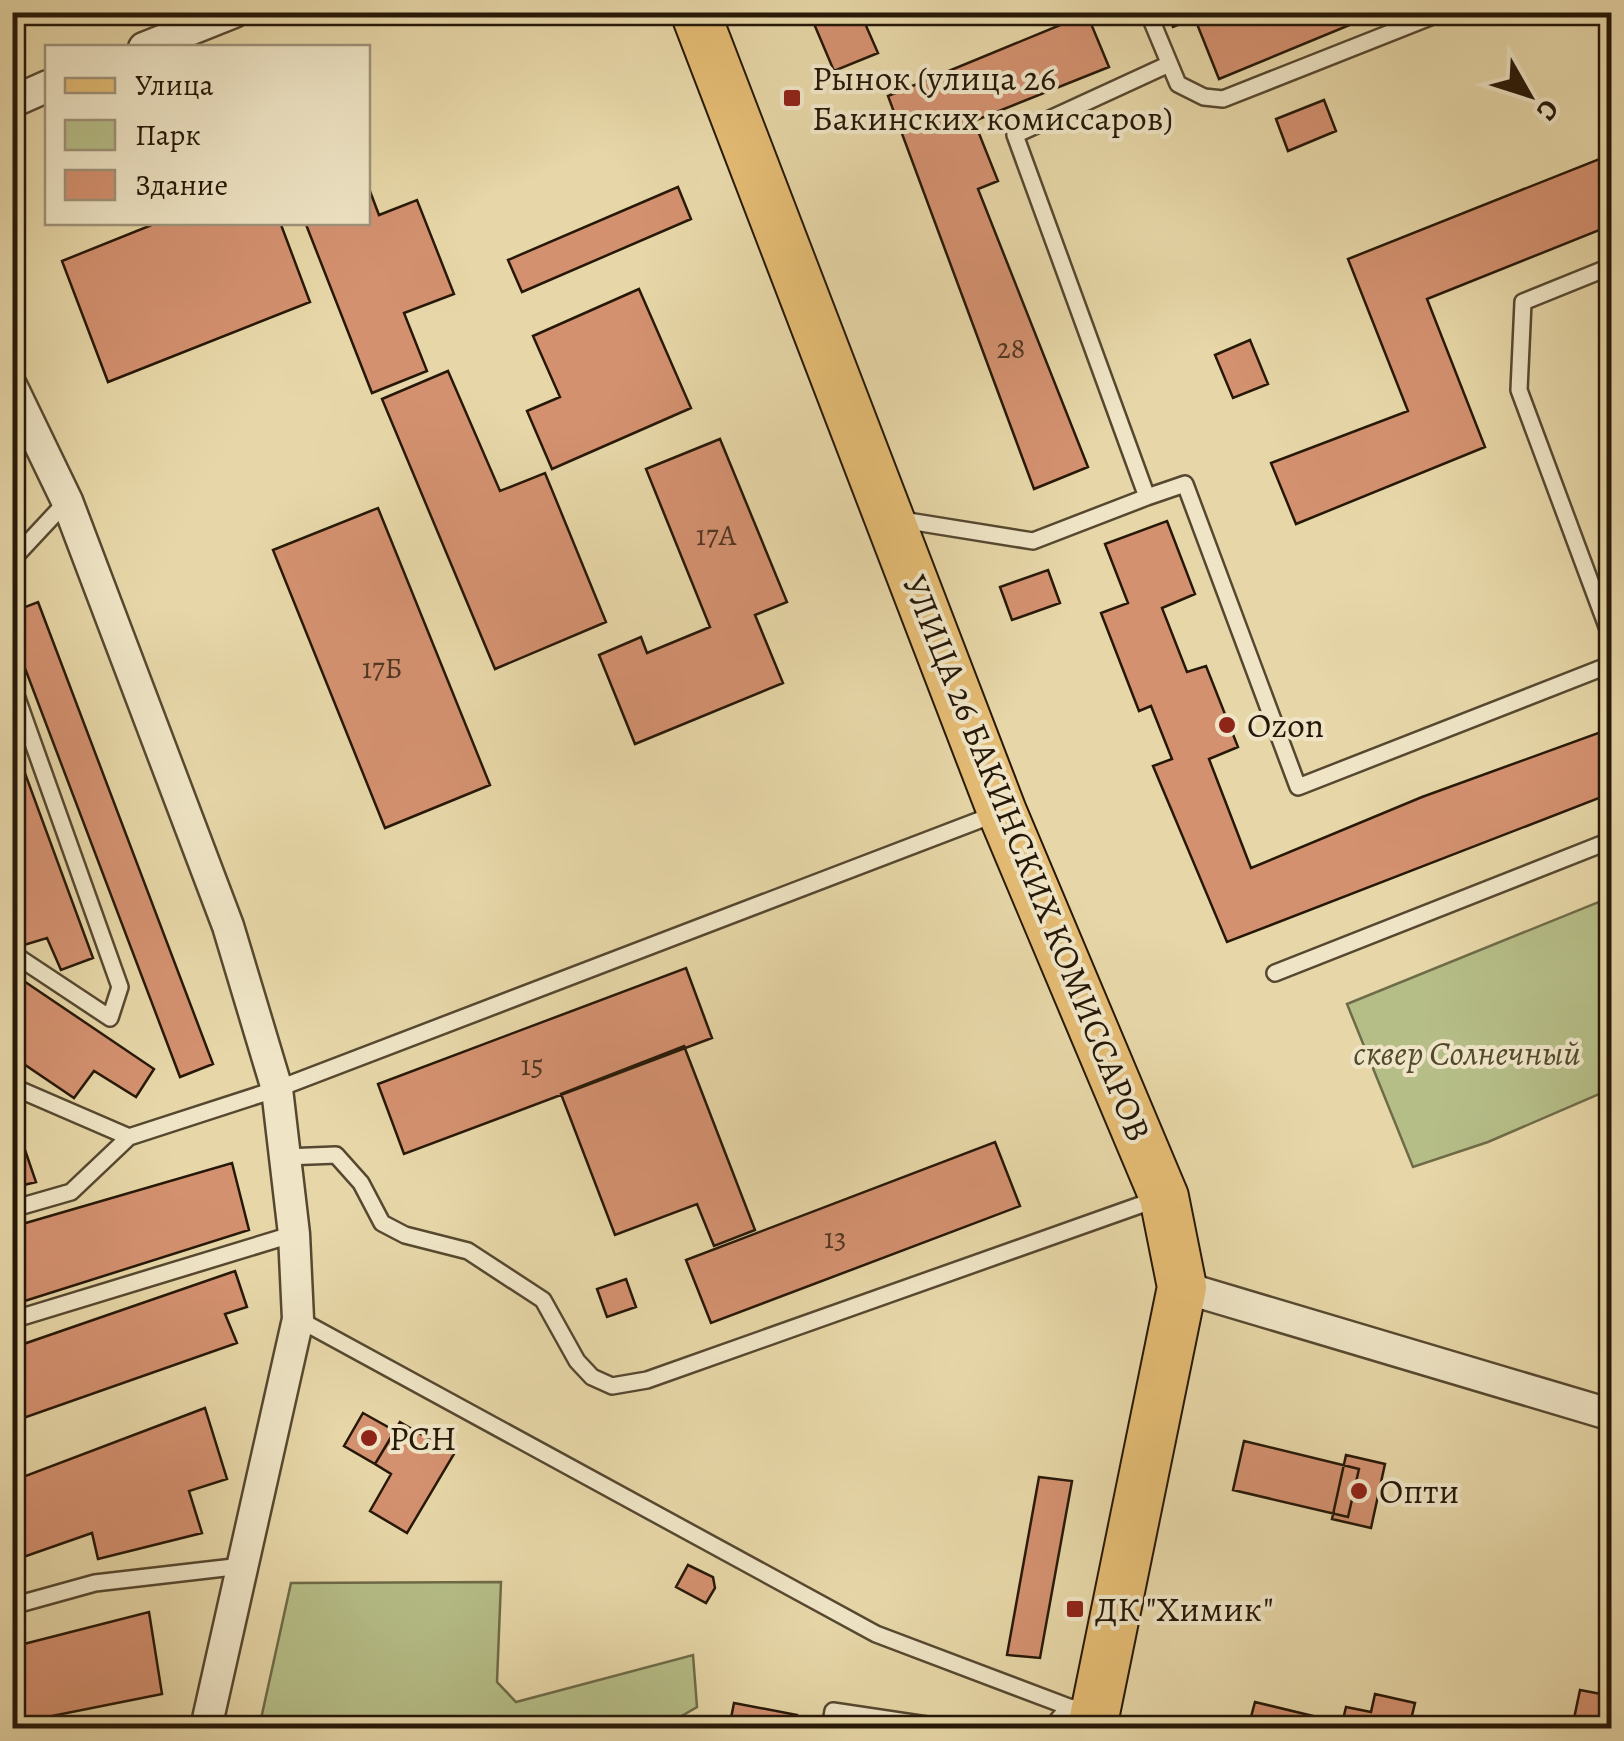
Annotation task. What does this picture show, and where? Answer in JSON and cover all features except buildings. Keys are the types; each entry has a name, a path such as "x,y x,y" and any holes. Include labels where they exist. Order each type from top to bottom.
{"main road":[{"name":"УЛИЦА 26 БАКИНСКИХ КОМИССАРОВ","path":"696,12 1002,812 1164,1196 1182,1287 1086,1715"}],"street":[{"path":"159,32 234,12"},
{"path":"12,102 45,87"},
{"path":"12,387 67,501 228,926 277,1089 294,1234 298,1319 206,1727"},
{"path":"1182,1287 1612,1415"}],"lane":[{"path":"1148,12 1178,84 1204,97 1223,99 1443,12"},
{"path":"1147,497 1015,136 1167,65"},
{"path":"1612,266 1523,302 1519,390 1612,640"},
{"path":"891,518 1034,541 1185,484 1298,787 1612,664"},
{"path":"12,560 67,501"},
{"path":"12,684 120,987 110,1018 12,953"},
{"path":"12,1209 71,1192 129,1136 277,1089 1002,812"},
{"path":"1275,973 1612,840"},
{"path":"14,1088 129,1136"},
{"path":"285,1157 336,1155 360,1183 382,1223 405,1235 468,1251 543,1300 578,1361 592,1377 612,1386 647,1380 1164,1196"},
{"path":"12,1320 294,1234"},
{"path":"298,1319 876,1634 1086,1715"},
{"path":"12,1606 95,1583 242,1566"},
{"path":"830,1728 833,1711 947,1728"},
{"path":"1051,1728 1086,1715"},
{"path":"128,1728 206,1727"}],"green space":[{"name":"сквер Солнечный","path":"1611,897 1611,1089 1488,1142 1413,1167 1347,1004"},
{"path":"501,1582 497,1682 516,1702 693,1655 697,1707 661,1728 259,1728 291,1583"}],"place":[{"name":"Рынок (улица 26 Бакинских комиссаров)","path":"792,98"},
{"name":"Ozon","path":"1227,725"},
{"name":"РСН","path":"369,1438"},
{"name":"Опти","path":"1359,1491"},
{"name":"ДК \"Химик\"","path":"1075,1609"}]}
